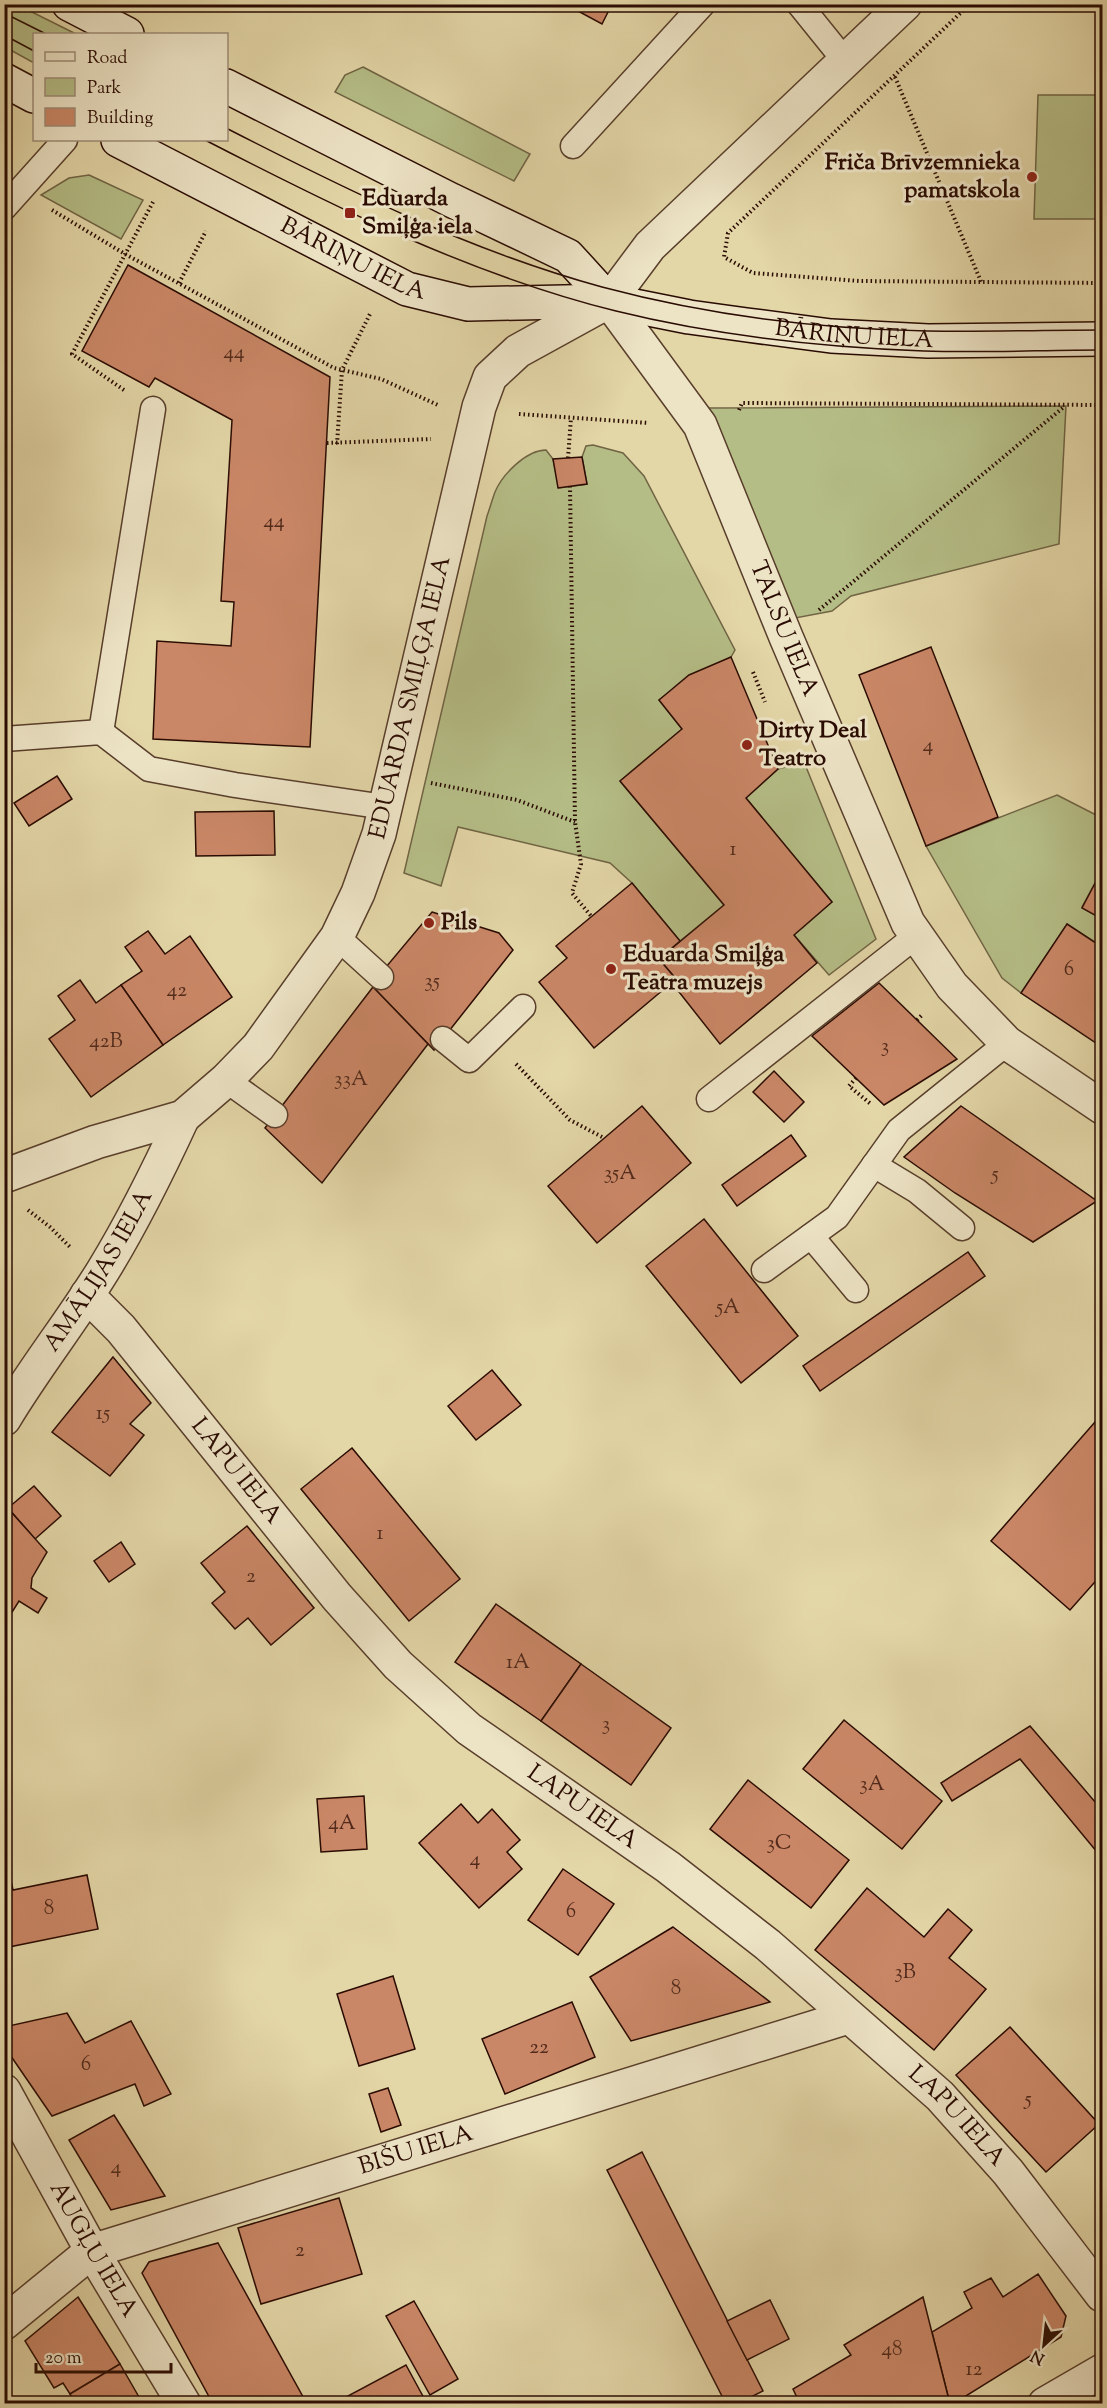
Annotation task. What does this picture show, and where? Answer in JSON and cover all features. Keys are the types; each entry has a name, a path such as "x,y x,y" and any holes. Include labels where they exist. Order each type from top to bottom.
{"street":[{"path":"69,4 125,33"},
{"name":"EDUARDA SMIĻĢA IELA","path":"4,1176 96,1142 183,1118 226,1080 258,1047 338,937 358,894 379,834 479,407 490,377 518,351 609,301 650,246 905,4"},
{"path":"4,80 33,95"},
{"path":"228,87 568,256 609,301"},
{"name":"BĀRIŅU IELA","path":"120,141 407,289 468,304 609,301 689,317 831,336 928,341 1102,339"},
{"name":"TALSU IELA","path":"609,301 700,425 786,637 903,912 916,936 952,986 1007,1043 1102,1107"},
{"name":"AMĀLIJAS IELA","path":"4,1419 27,1380 87,1295 147,1196 183,1118"},
{"name":"LAPU IELA","path":"87,1295 121,1329 337,1597 398,1665 469,1730 668,1867 768,1945 940,2096 1008,2172 1102,2295"},
{"name":"BIŠU IELA","path":"4,2323 92,2251 848,2017"},
{"name":"AUGĻU IELA","path":"4,2091 92,2251 184,2403"},
{"path":"1044,2403 1102,2371"}],"lane":[{"path":"573,146 703,4"},
{"path":"799,4 845,62"},
{"path":"13,200 64,141"},
{"path":"101,732 153,410"},
{"path":"4,739 101,732 149,769 385,807"},
{"path":"709,1099 916,936"},
{"path":"338,937 381,977"},
{"path":"443,1039 469,1060 523,1007"},
{"path":"764,1270 837,1217 899,1130 1007,1043"},
{"path":"226,1080 275,1115"},
{"path":"874,1165 917,1191 962,1228"},
{"path":"811,1236 856,1290"}],"path":[{"path":"970,4 728,233 724,257 753,273 859,281 982,284 1102,283"},
{"path":"874,33 895,77 982,284"},
{"path":"153,410 72,354 171,167"},
{"path":"13,200 125,254 334,368 381,379 441,406 479,407 511,413 571,418 700,425 732,422 742,404 1102,405"},
{"path":"179,283 209,225"},
{"path":"337,444 342,370 372,309"},
{"path":"786,637 1066,406"},
{"path":"568,458 571,418"},
{"path":"327,443 437,439"},
{"path":"570,486 575,822 580,864 572,893 591,916"},
{"path":"753,672 765,702"},
{"path":"445,786 517,800 575,822"},
{"path":"492,1038 570,1120 604,1138"},
{"path":"20,1206 32,1211 82,1260 87,1295"}],"green space":[{"path":"4,5 18,5 74,33 33,33 33,62 5,47"},
{"path":"363,67 530,154 514,181 335,92 345,75"},
{"path":"1038,95 1102,95 1102,219 1034,219"},
{"path":"89,175 143,200 121,239 41,195 69,178"},
{"path":"1066,406 1059,544 851,596 832,611 790,619 704,408"},
{"path":"593,445 623,453 644,476 735,650 731,657 696,673 659,700 682,729 620,781 724,905 680,941 632,883 610,863 458,827 441,886 404,873 487,516 498,485 523,459 538,451 546,450 553,459 559,488 587,484 582,457 586,446"},
{"path":"804,762 876,939 829,975 794,935 832,902 746,798 778,769"},
{"path":"1057,795 1102,818 1102,870 1082,907 1102,919 1102,947 1067,924 1021,993 1002,978 926,846"}],"building":[{"path":"565,4 612,4 602,24"},
{"path":"128,265 330,377 310,747 153,739 157,641 231,646 234,602 221,601 232,420 155,378 149,387 82,351"},
{"path":"582,457 587,484 558,488 553,459"},
{"path":"931,647 998,817 926,846 859,675"},
{"path":"731,657 778,769 746,798 832,902 794,935 817,963 720,1044 672,983 676,979 659,959 724,905 620,781 682,729 659,700 689,675"},
{"path":"57,776 72,799 29,826 14,803"},
{"path":"274,811 275,855 196,856 195,812"},
{"path":"1102,870 1102,919 1082,908"},
{"name":"Eduarda Smiļģa Teātra muzejs","path":"632,883 680,941 659,959 676,979 594,1048 539,982 567,958 556,946"},
{"path":"432,912 499,933 513,950 434,1050 373,987 387,969 386,967"},
{"path":"1067,924 1102,947 1102,1047 1021,993"},
{"path":"148,931 165,954 190,936 232,997 163,1045 121,985 142,971 125,947"},
{"path":"80,980 96,1003 121,985 163,1045 91,1097 49,1039 75,1020 58,996"},
{"path":"879,983 957,1059 884,1105 812,1036"},
{"path":"373,987 428,1044 322,1183 265,1128"},
{"path":"774,1071 804,1102 784,1122 753,1092"},
{"path":"642,1106 691,1163 597,1243 548,1186"},
{"path":"961,1106 1097,1201 1033,1242 955,1193 904,1157"},
{"path":"791,1135 806,1156 737,1206 722,1185"},
{"path":"704,1219 798,1336 741,1383 646,1266"},
{"path":"968,1252 985,1276 820,1391 803,1366"},
{"path":"113,1357 151,1403 130,1424 144,1435 110,1476 52,1432"},
{"path":"492,1370 521,1405 476,1440 448,1406"},
{"path":"1102,1414 1102,1574 1070,1610 991,1541"},
{"path":"352,1448 460,1579 409,1621 301,1489"},
{"path":"34,1486 61,1516 35,1539 8,1508"},
{"path":"4,1504 47,1552 32,1578 31,1588 47,1598 38,1613 19,1601 4,1625"},
{"path":"247,1526 314,1608 271,1645 248,1618 235,1629 212,1603 225,1592 201,1563"},
{"path":"121,1542 135,1564 109,1582 94,1561"},
{"path":"496,1604 581,1664 541,1721 455,1662"},
{"path":"581,1664 671,1728 631,1785 541,1721"},
{"path":"844,1720 942,1801 902,1849 803,1769"},
{"path":"1030,1726 1102,1810 1102,1849 1097,1852 1020,1759 952,1801 941,1783"},
{"path":"748,1780 849,1860 811,1908 710,1829"},
{"path":"364,1796 367,1849 321,1852 317,1799"},
{"path":"461,1804 478,1823 492,1809 520,1840 507,1852 522,1869 479,1908 419,1843"},
{"path":"4,1848 13,1890 87,1875 98,1929 4,1948"},
{"path":"563,1869 614,1904 578,1955 528,1920"},
{"path":"867,1888 924,1937 948,1909 972,1930 949,1958 986,1989 934,2050 815,1950"},
{"path":"673,1927 770,2002 631,2041 590,1977"},
{"path":"393,1976 415,2049 359,2066 337,1994"},
{"path":"572,2002 595,2057 505,2094 482,2039"},
{"path":"67,2013 85,2043 131,2021 171,2094 144,2106 135,2084 52,2116 4,2046 4,2027"},
{"path":"1010,2027 1099,2124 1046,2172 956,2075"},
{"path":"388,2088 401,2125 381,2132 369,2094"},
{"path":"114,2115 165,2196 111,2210 69,2140"},
{"path":"642,2152 763,2391 737,2404 726,2404 607,2170"},
{"path":"339,2198 362,2274 261,2304 238,2228"},
{"path":"218,2243 307,2404 213,2404 142,2273 149,2262"},
{"path":"1038,2274 1066,2316 1061,2337 950,2404 932,2332 972,2308 964,2292 991,2278 1003,2297"},
{"path":"78,2297 120,2364 70,2394 63,2383 54,2388 25,2341"},
{"path":"923,2297 950,2404 800,2404 793,2389 851,2355 844,2345"},
{"path":"770,2300 789,2339 747,2360 727,2321"},
{"path":"414,2301 458,2379 430,2395 386,2316"},
{"path":"120,2364 143,2404 76,2404 70,2394"},
{"path":"406,2365 425,2400 419,2404 350,2404 346,2397"}],"tram line":[{"path":"4,13 44,33"},
{"path":"4,35 33,50"},
{"path":"228,129 363,196 457,237 553,272 642,297 763,319 887,330 1102,330"},
{"path":"207,141 355,214 457,259 562,296 654,320 730,334 846,347 946,352 1102,350"}],"place":[{"name":"Friča Brīvzemnieka pamatskola","path":"1032,177"},
{"name":"Eduarda Smiļģa iela","path":"350,213"},
{"name":"Dirty Deal Teatro","path":"747,745"},
{"name":"Pils","path":"429,923"},
{"name":"Eduarda Smiļģa Teātra muzejs","path":"611,969"}]}
